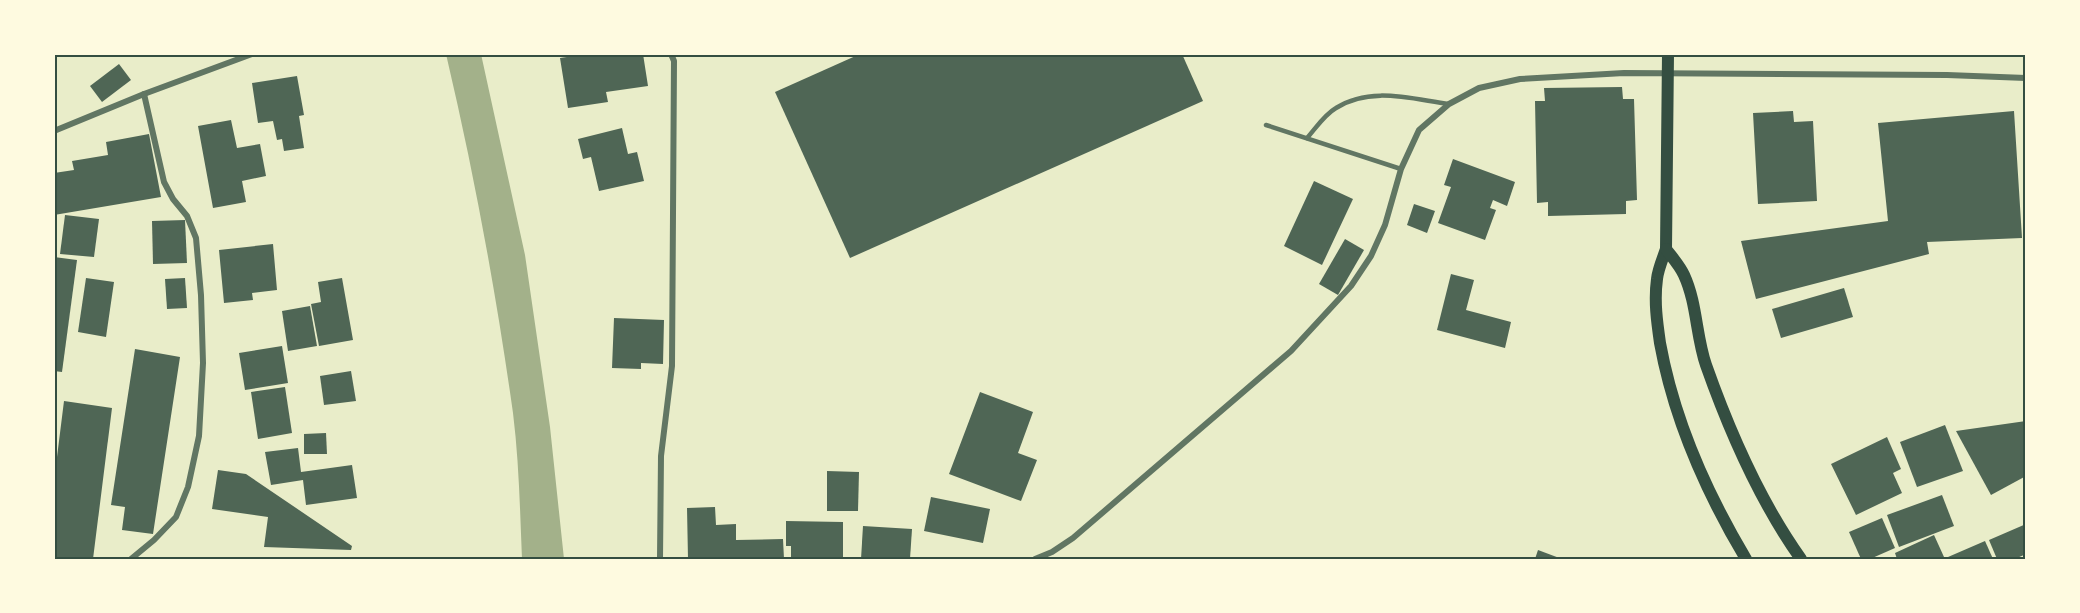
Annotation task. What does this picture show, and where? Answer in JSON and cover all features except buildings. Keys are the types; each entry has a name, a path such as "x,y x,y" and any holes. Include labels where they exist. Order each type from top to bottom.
{"main road":[{"path":"1668,54 1666,249 1657,278 1656,314 1666,374 1690,451 1722,519 1746,559"},
{"path":"1666,249 1684,274 1694,305 1705,362 1732,432 1762,497 1801,559"}],"street":[{"path":"54,131 144,94 252,54"},
{"path":"660,559 661,456 672,366 674,61 671,54"},
{"path":"1035,559 1052,552 1073,538 1291,351 1351,286 1371,256 1385,225 1401,169 1419,130 1449,104 1479,88 1520,79 1624,73 1947,75 2026,78"},
{"path":"131,559 154,540 176,517 188,487 199,436 203,363 201,295 196,238 187,216 173,199 164,182 144,94"}],"lane":[{"path":"1307,138 1336,107 1378,94 1449,104"},
{"path":"1266,125 1401,169"}],"shaded area":[{"path":"446,54 481,54 525,255 550,427 564,559 522,559 513,413 492,278"}]}
